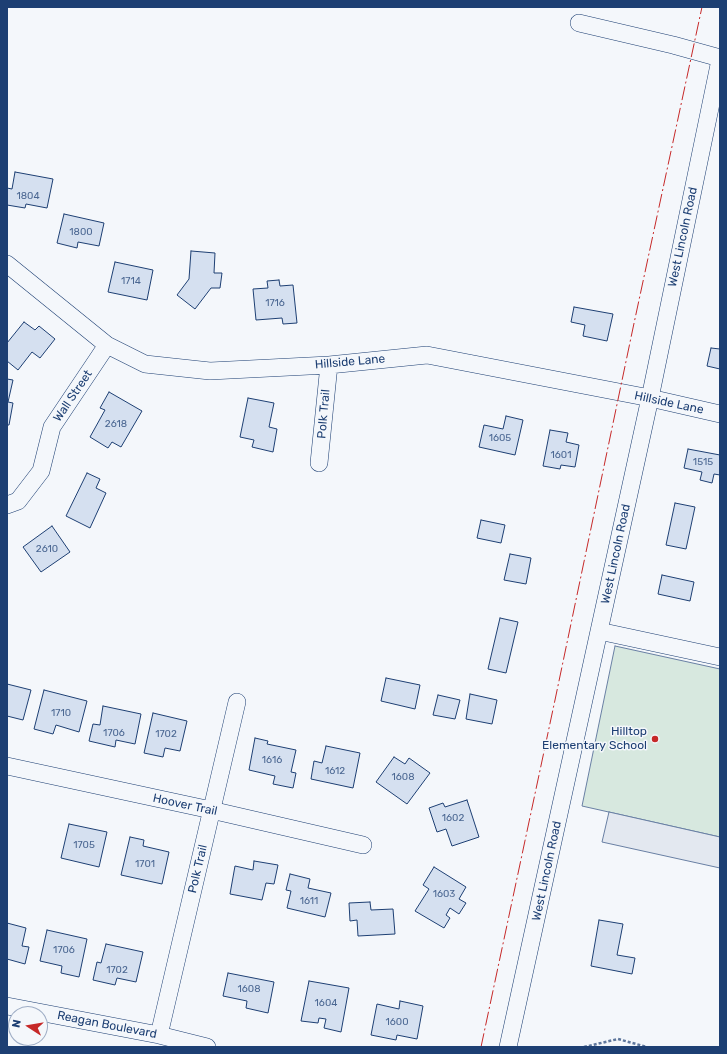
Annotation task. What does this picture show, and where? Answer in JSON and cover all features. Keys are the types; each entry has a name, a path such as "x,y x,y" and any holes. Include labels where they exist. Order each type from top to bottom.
{"street":[{"path":"579,23 673,45 720,59"},
{"name":"West Lincoln Road","path":"508,1047 650,398 720,59"},
{"name":"Hillside Lane","path":"7,264 107,346 145,364 210,371 329,365 427,355 650,398 720,414"},
{"name":"Wall Street","path":"7,505 18,501 41,471 52,427 107,346"},
{"name":"Polk Trail","path":"319,463 329,365"},
{"path":"599,631 720,657"},
{"name":"Polk Trail","path":"159,1035 237,702"},
{"name":"Hoover Trail","path":"7,766 211,810 363,845"},
{"name":"Reagan Boulevard","path":"7,1006 159,1035 207,1047"}],"path":[{"path":"584,1047 618,1039 646,1047"}],"shaded area":[{"name":"Hilltop Elementary School","path":"615,646 720,669 720,837 582,806"},
{"path":"609,812 720,837 720,868 602,842"}],"building":[{"path":"15,172 53,179 47,208 26,204 25,208 7,205 7,188 12,189"},
{"path":"64,214 104,223 99,246 78,242 77,248 57,243"},
{"path":"191,251 215,253 214,273 222,273 220,288 211,288 195,309 177,295 189,279"},
{"path":"115,262 153,270 147,300 108,292"},
{"path":"279,280 280,286 293,285 297,323 283,324 282,318 256,320 253,289 268,288 267,281"},
{"path":"574,307 613,314 607,341 583,336 585,325 571,322"},
{"path":"24,322 35,330 39,326 55,339 40,358 32,352 18,370 7,361 7,343"},
{"path":"711,348 720,349 720,369 707,366"},
{"path":"7,379 13,380 8,402 13,403 9,425 7,425"},
{"path":"109,392 142,411 121,447 112,442 108,448 90,437 105,410 100,408"},
{"path":"248,398 274,403 269,427 277,429 273,452 252,447 254,440 240,437"},
{"path":"506,416 523,420 515,455 479,447 484,425 503,429"},
{"path":"550,430 568,433 566,442 579,445 575,467 561,465 560,469 543,466"},
{"path":"688,449 720,455 720,475 714,474 712,483 700,480 702,472 684,468"},
{"path":"87,473 100,479 96,488 106,493 90,528 66,516"},
{"path":"675,503 695,507 686,549 666,545"},
{"path":"481,520 505,525 501,543 477,538"},
{"path":"52,526 70,552 41,572 23,547"},
{"path":"510,554 531,558 526,584 504,580"},
{"path":"662,575 694,582 690,601 658,594"},
{"path":"500,618 518,622 506,673 488,669"},
{"path":"386,678 420,685 415,709 381,701"},
{"path":"7,684 31,690 23,720 7,716"},
{"path":"44,690 87,701 79,732 56,725 53,734 34,729"},
{"path":"470,694 497,700 492,724 466,719"},
{"path":"438,695 460,700 455,719 433,715"},
{"path":"103,706 141,714 135,744 116,740 115,747 89,741 93,724 100,725"},
{"path":"153,713 187,721 180,751 165,748 163,757 144,753"},
{"path":"255,738 268,741 267,744 296,750 291,772 296,773 293,788 273,784 275,776 249,770"},
{"path":"326,746 360,753 353,788 311,779 314,761 322,763"},
{"path":"394,757 405,764 409,758 430,773 407,804 376,782"},
{"path":"467,800 479,837 452,846 446,829 437,832 429,808 443,803 445,807"},
{"path":"69,824 107,832 99,867 61,858"},
{"path":"130,837 144,840 143,846 169,852 162,884 121,875"},
{"path":"254,861 278,865 274,884 266,883 262,900 230,894 235,866 253,870"},
{"path":"434,867 466,887 459,899 466,903 459,914 450,908 446,915 450,918 444,928 415,911 429,889 423,885"},
{"path":"290,874 310,879 308,888 331,893 325,917 287,908 291,891 286,890"},
{"path":"370,902 371,910 393,909 395,934 358,936 357,920 350,921 349,903"},
{"path":"599,920 623,924 617,955 635,958 632,974 591,966"},
{"path":"7,923 26,928 22,946 29,947 25,964 7,959"},
{"path":"47,930 87,939 79,977 61,973 62,966 40,961"},
{"path":"106,944 143,952 136,982 117,978 115,985 93,980 97,962 101,963"},
{"path":"228,973 274,982 268,1013 246,1008 247,1001 223,996"},
{"path":"309,981 349,988 341,1032 324,1028 326,1019 319,1018 318,1023 301,1021"},
{"path":"400,1001 423,1006 417,1039 397,1035 396,1040 371,1035 377,1004 399,1009"}],"power":[{"path":"481,1047 702,7"}],"place":[{"name":"Hilltop Elementary School","path":"655,739"}]}
